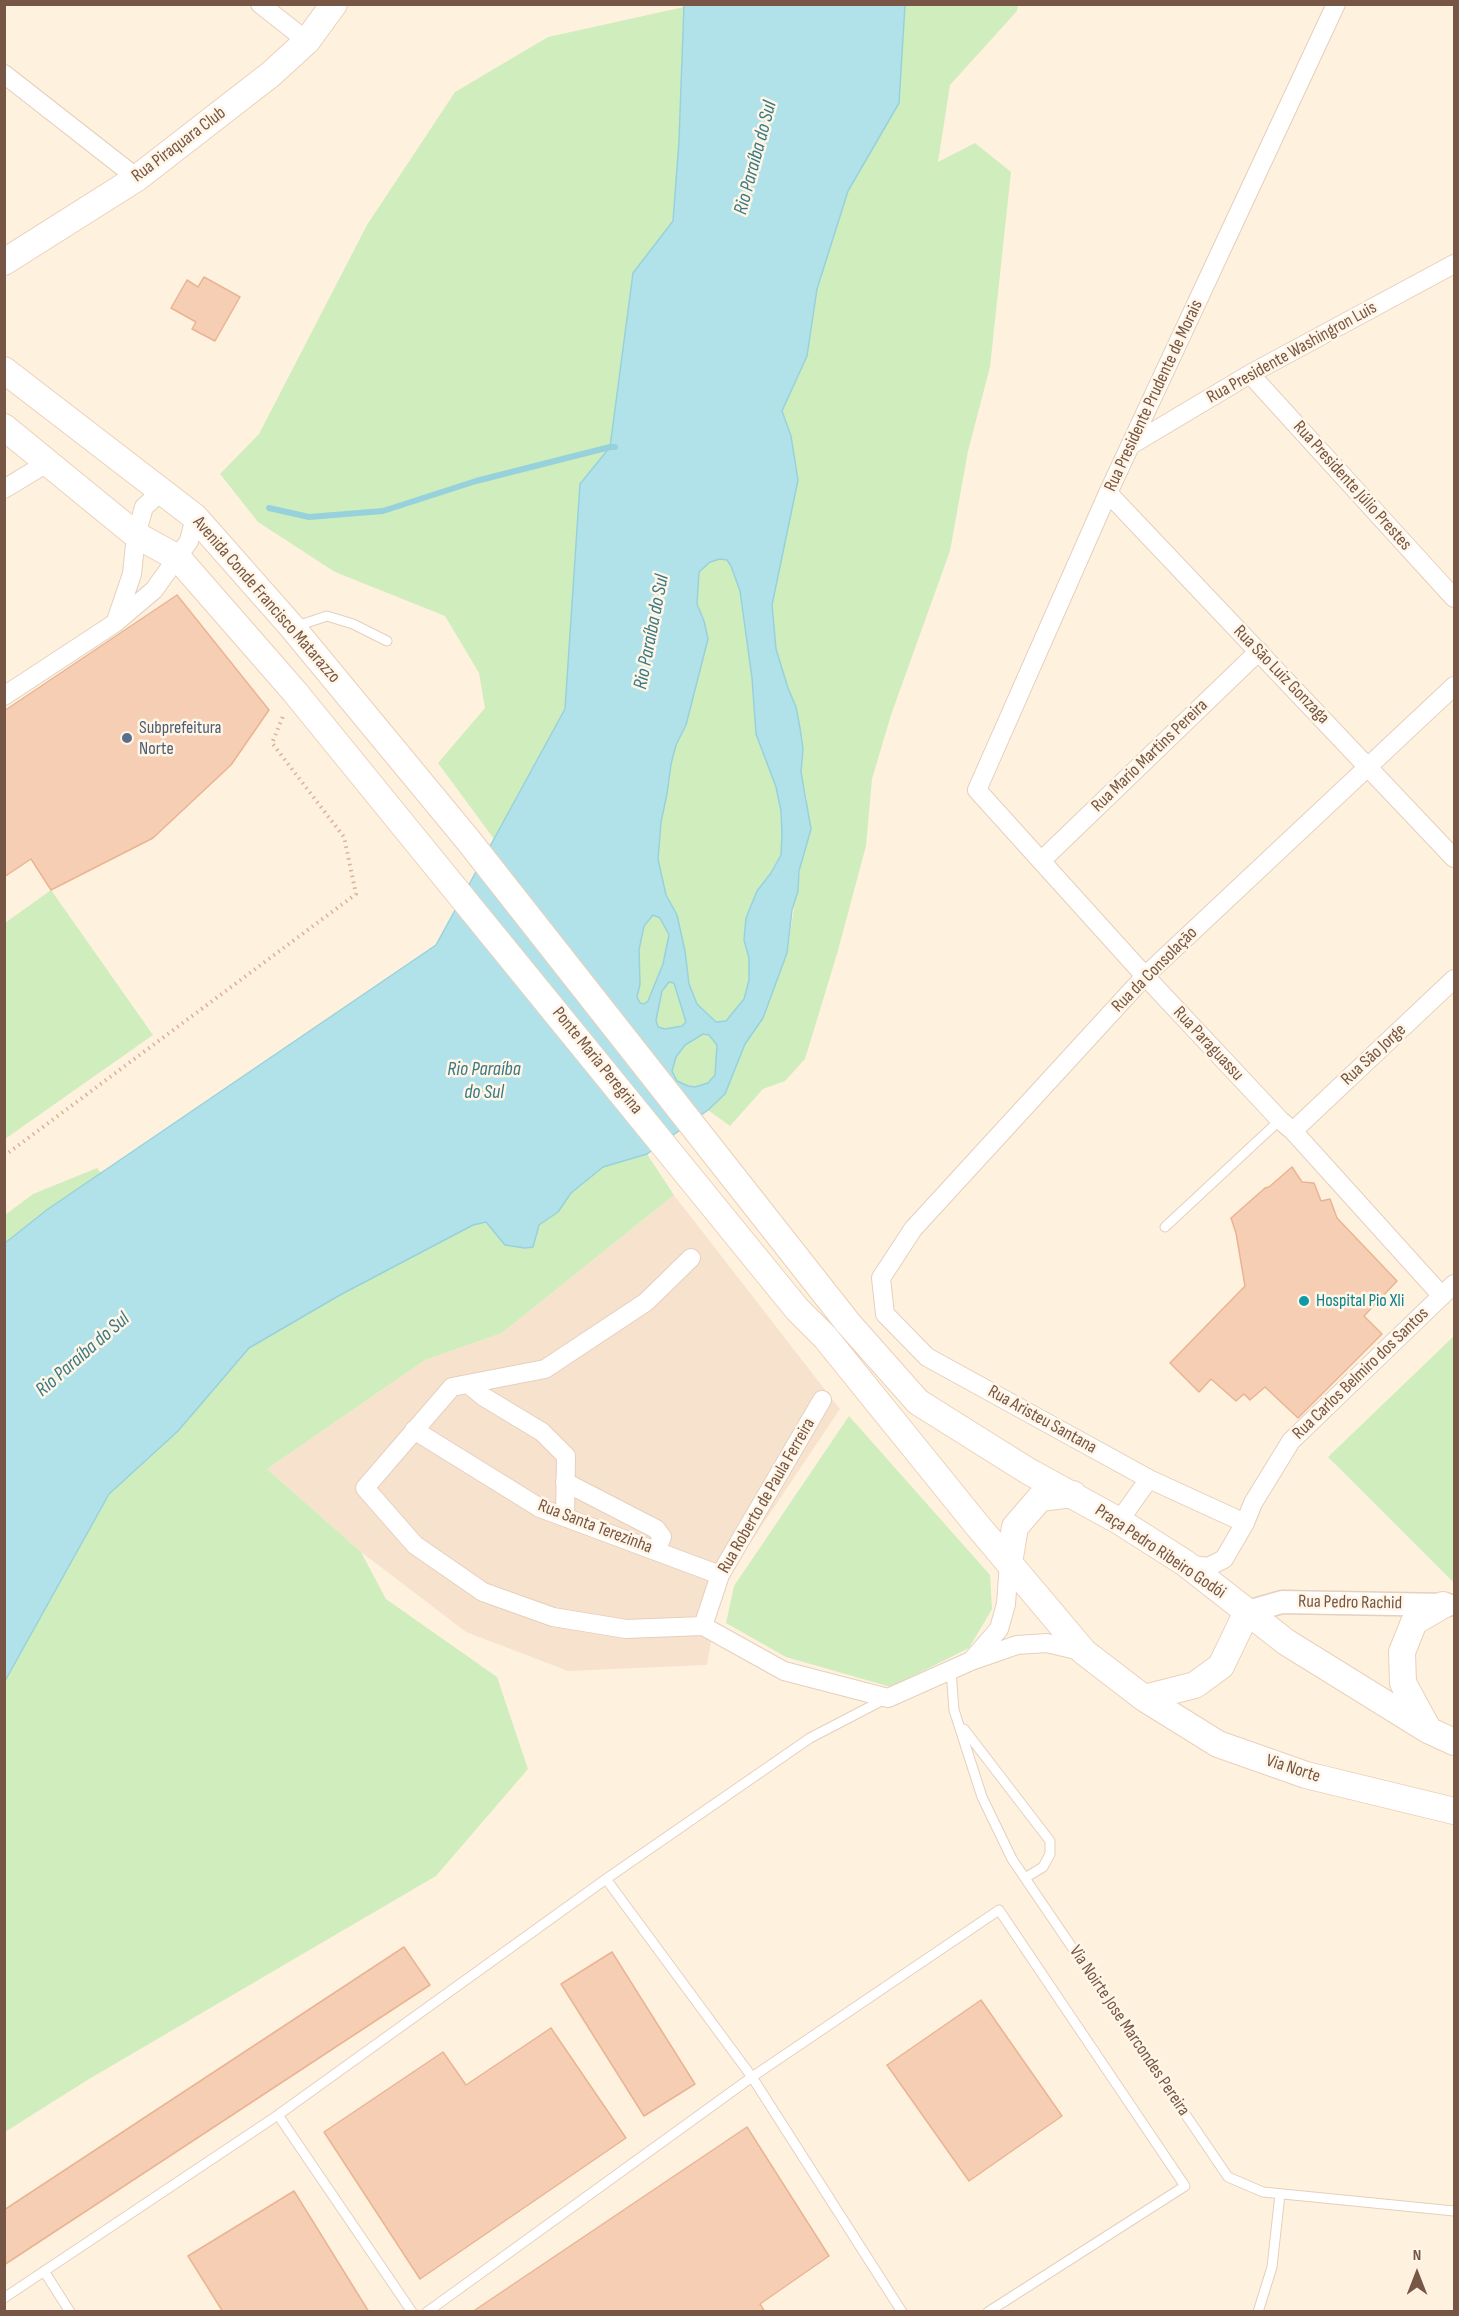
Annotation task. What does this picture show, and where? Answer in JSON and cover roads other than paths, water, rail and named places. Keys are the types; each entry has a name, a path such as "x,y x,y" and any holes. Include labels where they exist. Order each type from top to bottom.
{"main road":[{"name":"Rua Piraquara Club","path":"4,262 137,178 272,74 307,41 334,4"},
{"name":"Avenida Conde Francisco Matarazzo","path":"4,370 195,517 292,627 468,840"},
{"path":"4,427 136,535 178,558"},
{"name":"Ponte Maria Peregrina","path":"178,558 294,691 797,1309 825,1337 1010,1563"},
{"name":"Ponte Maria Peregrina","path":"468,840 848,1323 918,1402 1028,1471 1073,1494"},
{"path":"1073,1494 1040,1498 1015,1527 1010,1563 1084,1652 1144,1698 1195,1685 1221,1666 1247,1612 1286,1642 1428,1730 1455,1742"},
{"name":"Praça Pedro Ribeiro Godói","path":"1073,1494 1185,1563 1247,1612"},
{"path":"1428,1730 1402,1683 1402,1652 1414,1622 1449,1605"},
{"name":"Via Norte","path":"1144,1698 1218,1744 1306,1775 1455,1811"}],"street":[{"path":"260,4 307,41"},
{"name":"Rua Presidente Prudente de Morais","path":"977,790 1108,493 1336,4"},
{"path":"4,74 137,178"},
{"name":"Rua Presidente Washingron Luis","path":"1131,445 1250,374 1455,264"},
{"name":"Rua Presidente Júlio Prestes","path":"1250,374 1455,597"},
{"path":"4,489 47,463"},
{"path":"115,623 132,574 136,535 144,507 162,491"},
{"name":"Rua São Luiz Gonzaga","path":"1108,493 1455,858"},
{"path":"4,696 115,623 154,590 189,541 195,517"},
{"name":"Rua Mario Martins Pereira","path":"1041,861 1258,651"},
{"name":"Rua da Consolação","path":"881,1278 913,1229 1145,976 1455,686"},
{"name":"Rua Paraguassu","path":"977,790 1145,976 1448,1290"},
{"name":"Rua São Jorge","path":"1287,1125 1455,979"},
{"path":"691,1258 646,1302 545,1369 452,1387 365,1488 416,1545 483,1592 554,1617 626,1629 703,1626 784,1671 888,1698 971,1661 1017,1645 1047,1644 1084,1652"},
{"name":"Rua Aristeu Santana","path":"881,1278 885,1314 927,1357 1149,1479 1245,1523"},
{"name":"Rua Carlos Belmiro dos Santos","path":"1185,1563 1208,1567 1224,1559 1245,1523 1253,1503 1291,1441 1448,1290"},
{"path":"468,1384 484,1397 542,1432 566,1456 565,1517"},
{"name":"Rua Roberto de Paula Ferreira","path":"703,1626 720,1575 822,1400"},
{"name":"Rua Santa Terezinha","path":"414,1430 540,1508 720,1575"},
{"path":"1119,1521 1149,1479"},
{"path":"566,1482 656,1529 662,1537 656,1551"},
{"path":"971,1661 999,1629 1006,1604 1010,1563"},
{"name":"Rua Pedro Rachid","path":"1247,1612 1282,1602 1449,1605"}],"lane":[{"path":"292,627 327,616 353,624 387,641"},
{"path":"1165,1227 1287,1125"},
{"name":"Via Noirte Jose Marcondes Pereira","path":"951,1671 954,1710 982,1797 1012,1859 1228,2177 1263,2192 1455,2211"},
{"path":"4,2298 278,2115 606,1879 810,1738 888,1698"},
{"path":"958,1722 1050,1841 1050,1854 1043,1867 1025,1878"},
{"path":"606,1879 752,2077 902,2312"},
{"path":"427,2312 752,2077 999,1910 1185,2186 988,2312"},
{"path":"278,2115 412,2312"},
{"path":"1258,2312 1272,2267 1280,2194"},
{"path":"45,2271 70,2312"}],"water":[{"name":"Rio Paraíba do Sul","path":"684,5 905,5 899,103 848,191 817,289 807,356 782,411 791,436 798,480 772,605 776,649 796,707 800,728 803,749 801,772 811,829 799,871 798,891 792,910 787,953 763,1018 745,1044 725,1094 708,1110 647,1154 603,1167 571,1193 558,1212 539,1225 533,1247 505,1245 486,1222 473,1225 340,1295 249,1348 178,1431 109,1494 5,1681 5,1243 48,1209 436,945 565,709 580,484 610,447 633,273 673,221 679,141","holes":["720,559 727,560 740,591 752,678 756,734 776,787 781,811 782,834 781,855 757,891 746,918 744,940 749,958 749,980 744,999 726,1021 716,1022 697,1004 689,984 677,915 666,895 658,859 661,822 671,764 676,745 686,725 708,639 697,604 699,572 710,562","653,915 660,918 669,935 663,964 648,1001 644,1004 640,1003 637,997 640,984 639,950 644,926","669,982 674,983 686,1022 682,1026 665,1029 658,1027 656,1020 662,991","703,1034 709,1035 717,1045 715,1075 708,1083 695,1087 677,1081 672,1071 676,1057 685,1045"]}],"waterway":[{"path":"269,508 309,517 383,511 476,481 615,447"}],"place":[{"name":"Subprefeitura Norte","path":"127,738"},
{"name":"Hospital Pio XIi","path":"1304,1301"}]}
